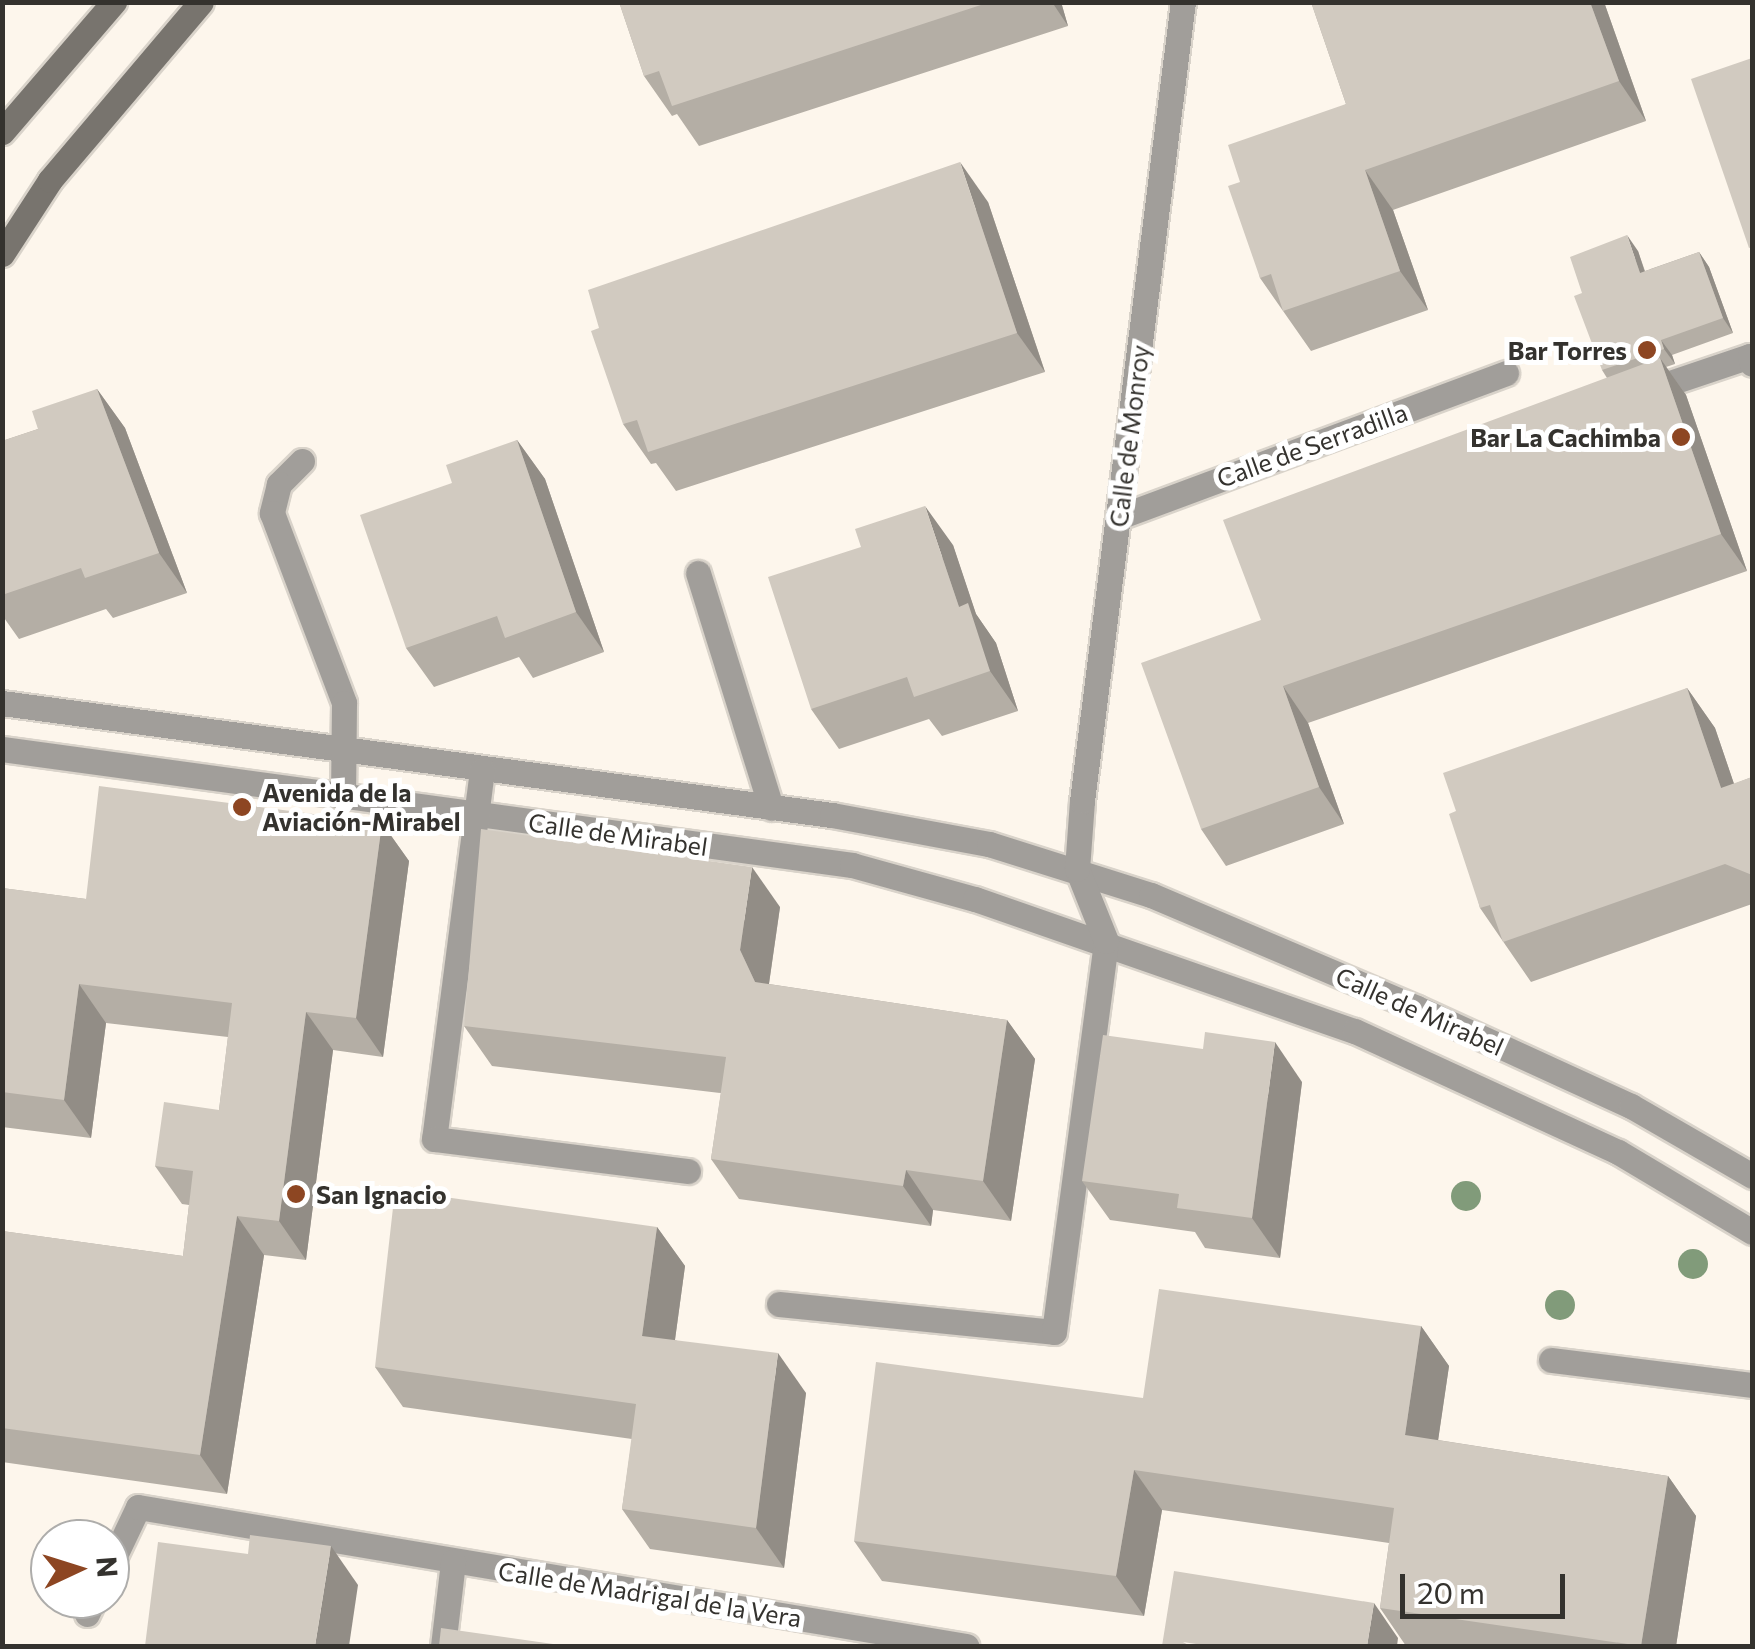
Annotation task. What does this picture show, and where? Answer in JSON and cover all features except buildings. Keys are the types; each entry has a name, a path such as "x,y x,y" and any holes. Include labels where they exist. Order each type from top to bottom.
{"main road":[{"path":"2,132 114,2"},
{"path":"2,254 50,180 202,2"}],"street":[{"name":"Calle de Monroy","path":"1077,869 1183,2"},
{"path":"1614,402 1750,356 1752,364"},
{"name":"Calle de Serradilla","path":"1119,517 1506,374"},
{"path":"302,461 278,484 272,513 344,703 348,752 343,797"},
{"path":"698,573 772,808"},
{"name":"Calle de Mirabel","path":"2,703 772,808 989,844 1077,869 1491,1041 1630,1106 1752,1176"},
{"name":"Calle de Mirabel","path":"2,749 852,866 1106,942 1355,1030 1618,1152 1752,1232"},
{"path":"482,770 434,1139 688,1171"},
{"path":"778,1304 1054,1332 1106,942 1077,869"},
{"path":"1550,1360 1752,1385"},
{"name":"Calle de Madrigal de la Vera","path":"130,1524 138,1507 966,1646"},
{"path":"443,1646 453,1562"}],"place":[{"name":"Bar Torres","path":"1647,350"},
{"name":"Bar La Cachimba","path":"1681,437"},
{"name":"Avenida de la Aviación-Mirabel","path":"242,807"},
{"name":"San Ignacio","path":"296,1194"}]}
